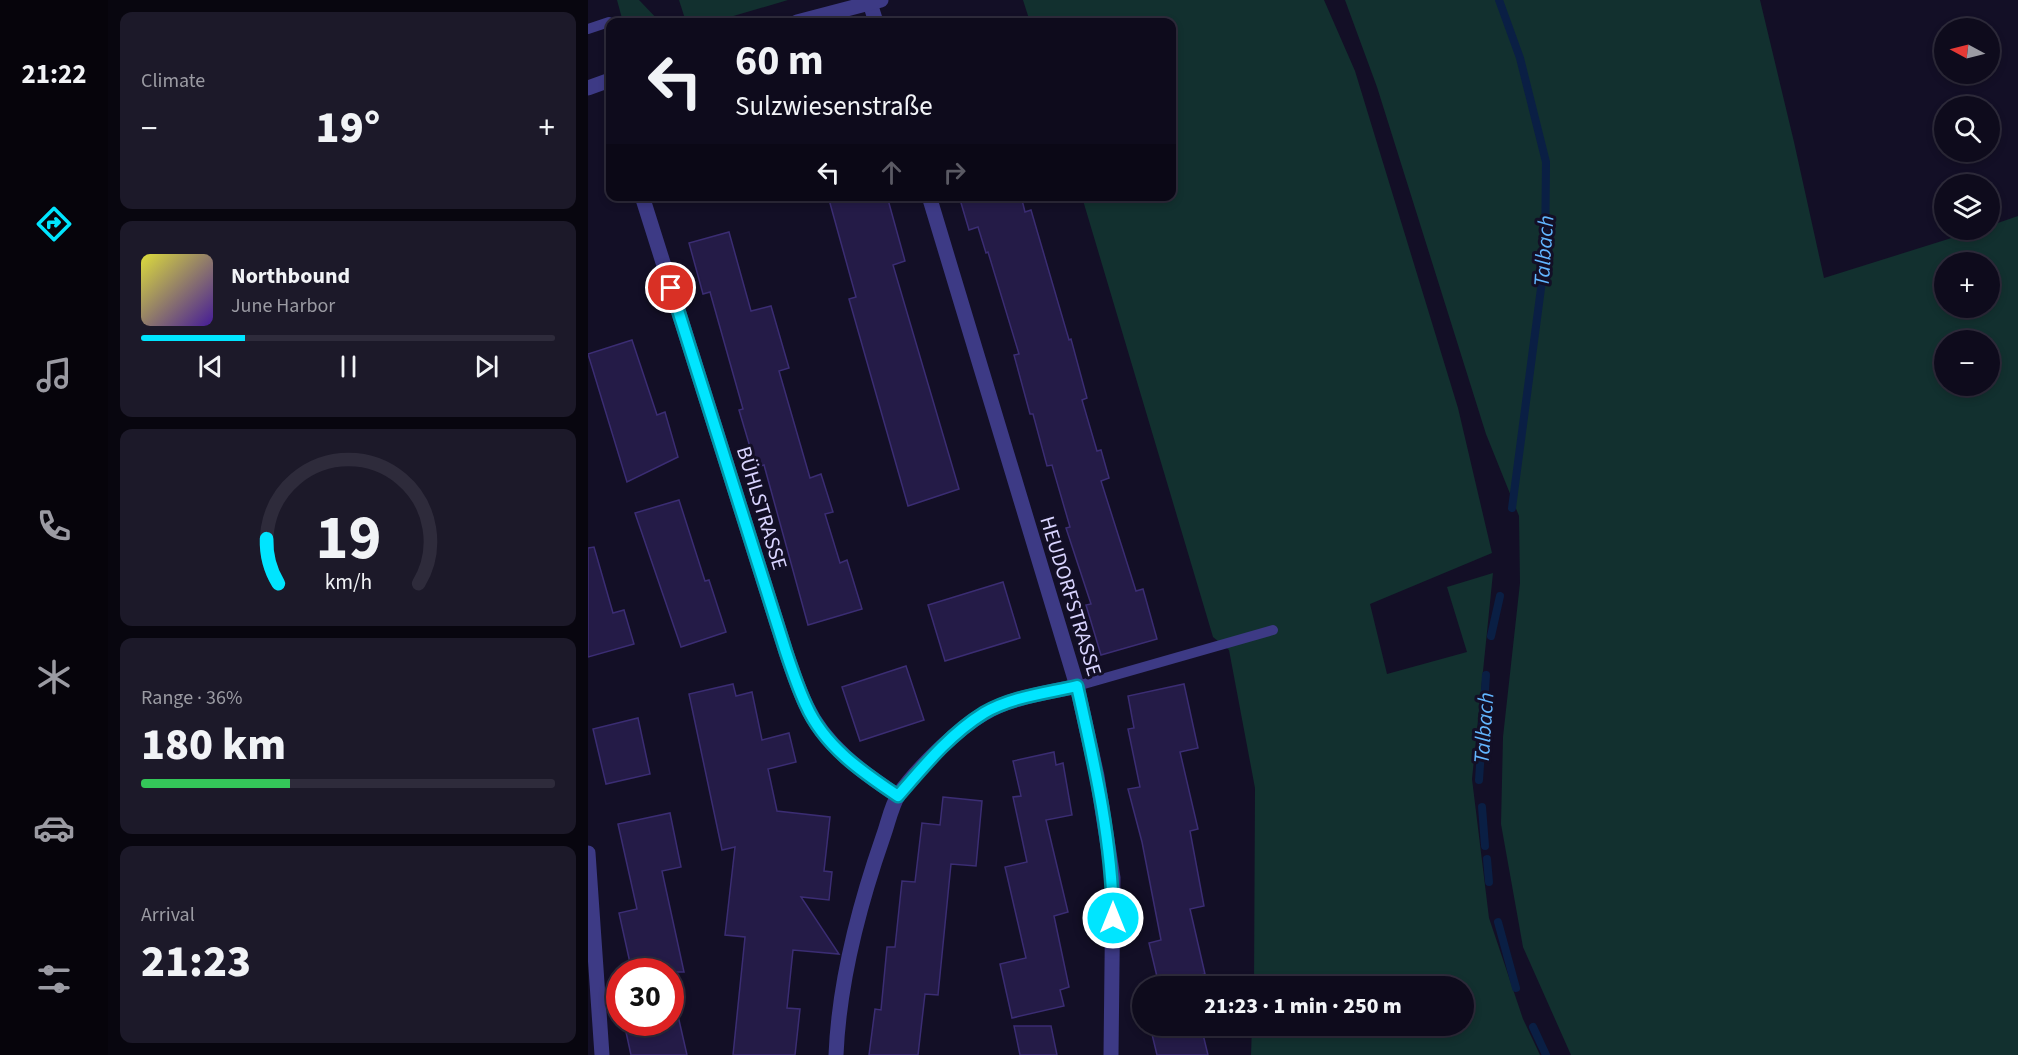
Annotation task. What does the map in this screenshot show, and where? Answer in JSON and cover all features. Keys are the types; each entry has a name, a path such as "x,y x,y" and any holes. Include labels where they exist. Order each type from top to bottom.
{"street":[{"path":"812,18 875,1 876,18"},
{"path":"588,88 606,86"},
{"name":"BÜHLSTRASSE","path":"644,201 786,652 806,707 832,744 862,773 898,796"},
{"name":"HEUDORFSTRASSE","path":"931,201 1077,686 1097,776 1113,878 1111,1055"},
{"path":"836,1055 837,1028 852,946 871,872 898,796 936,752 984,713 1013,701 1077,686"},
{"path":"588,853 602,1055"}],"lane":[{"path":"588,29 606,23"},
{"path":"1077,686 1273,630"}],"green space":[{"path":"617,0 639,0 656,18 622,18"},
{"path":"679,0 788,0 727,18 685,18"},
{"path":"1023,0 1324,0 1355,71 1458,408 1492,553 1370,604 1387,674 1467,652 1447,587 1493,573 1472,779 1489,918 1523,1019 1540,1055 1251,1055 1252,1036 1474,1036 1474,976 1254,976 1255,788 1229,650 1213,637 1083,201 1176,201 1176,18 1029,18"},
{"path":"1345,0 1760,0 1824,278 1945,240 2000,240 2000,222 2018,216 2018,1055 1571,1055 1523,947 1501,824 1503,737 1520,583 1519,516 1486,434 1377,87"}],"building":[{"path":"829,201 888,201 905,261 893,265 959,489 908,506 849,299 856,297"},
{"path":"960,201 1022,201 1025,212 1031,210 1087,398 1082,400 1097,451 1101,450 1109,478 1101,481 1136,591 1143,589 1157,639 1101,655 1086,605 1091,604 1066,528 1070,527 1052,465 1047,466 1033,414 1030,414 1014,355 1019,354 988,252 986,253 978,227 969,230"},
{"path":"729,232 751,311 771,306 789,368 779,371 810,478 821,474 833,512 825,514 840,563 847,560 862,609 808,625 764,465 756,467 739,410 743,409 710,292 703,294 689,243"},
{"path":"632,340 657,415 665,412 678,457 627,482 588,354"},
{"path":"679,500 705,581 709,580 726,632 681,647 635,513"},
{"path":"594,547 613,613 624,610 634,644 588,657 588,548"},
{"path":"1003,582 1020,638 945,661 928,605"},
{"path":"906,666 924,720 860,741 842,687"},
{"path":"733,684 736,696 752,692 762,740 789,733 796,762 768,769 777,811 830,817 824,871 832,872 829,900 801,897 839,954 793,950 787,1008 800,1009 795,1055 733,1055 745,937 725,935 735,847 722,850 689,694"},
{"path":"1184,684 1198,748 1180,752 1198,829 1190,831 1204,906 1190,909 1205,974 1157,976 1149,943 1161,940 1142,842 1128,789 1140,787 1128,729 1134,728 1128,696"},
{"path":"638,718 650,774 606,784 593,729"},
{"path":"1054,752 1056,765 1063,763 1072,815 1046,820 1068,912 1054,916 1069,987 1060,990 1064,1006 1012,1018 1000,964 1026,958 1005,867 1027,862 1013,797 1021,796 1013,761"},
{"path":"943,797 982,801 976,866 951,864 938,995 925,994 918,1055 869,1055 875,1009 881,1010 887,947 895,947 902,881 915,882 922,823 940,825"},
{"path":"670,813 681,867 662,871 681,958 629,958 619,913 637,909 618,824"},
{"path":"1014,1026 1051,1026 1057,1055 1020,1055"},
{"path":"627,1036 683,1036 687,1055 631,1055"},
{"path":"1152,1036 1203,1036 1208,1055 1157,1055"}],"waterway":[{"name":"Talbach","path":"1499,0 1520,58 1546,162 1545,258 1512,508"},
{"name":"Talbach","path":"1491,636 1500,596"},
{"name":"Talbach","path":"1479,780 1486,675"},
{"name":"Talbach","path":"1482,807 1485,846"},
{"name":"Talbach","path":"1487,859 1489,882"},
{"name":"Talbach","path":"1498,922 1516,988"},
{"name":"Talbach","path":"1533,1027 1546,1055"}],"route":[{"path":"671,288 786,652 806,707 832,744 862,773 898,796 936,752 984,713 1013,701 1077,686 1097,776 1113,878 1113,918"}]}
